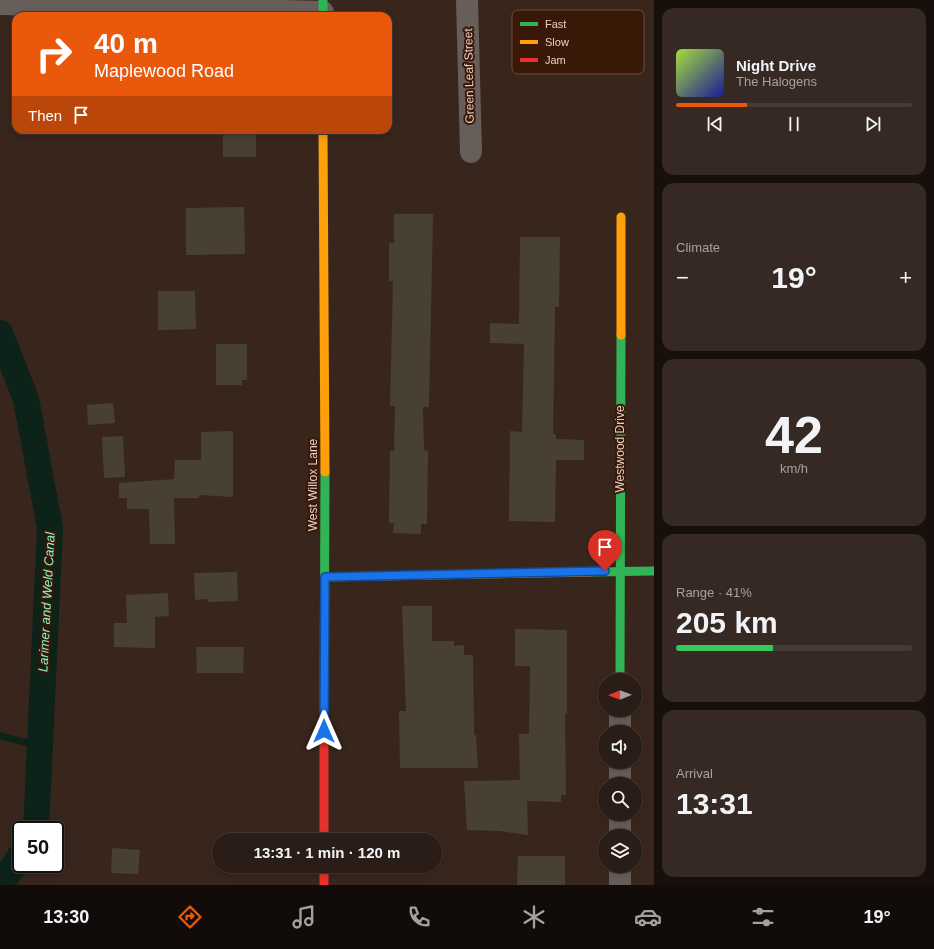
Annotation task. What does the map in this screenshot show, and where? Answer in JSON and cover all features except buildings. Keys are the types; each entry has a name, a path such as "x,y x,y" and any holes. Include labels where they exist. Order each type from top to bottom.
{"street":[{"name":"Green Leaf Street","path":"467,0 471,152"},
{"path":"0,4 323,9"},
{"name":"West Willox Lane","path":"323,134 325,577 324,833"},
{"name":"Westwood Drive","path":"620,217 620,673"},
{"path":"325,577 654,571"},
{"path":"324,873 324,885"},
{"path":"620,873 620,885"}],"waterway":[{"name":"Larimer and Weld Canal","path":"0,333 26,399 50,528 36,821"},
{"path":"0,736 40,746"},
{"name":"Larimer and Weld Canal","path":"1,885 12,868"}],"traffic: fast":[{"path":"323,0 323,12"},
{"path":"620,673 621,335"},
{"path":"324,734 325,472"},
{"path":"590,572 654,571"}],"traffic: slow":[{"path":"323,134 325,472"},
{"path":"621,217 621,335"},
{"path":"325,577 590,572"}],"traffic: jam":[{"path":"324,734 324,833"},
{"path":"324,873 324,885"}],"route":[{"path":"324,731 325,577 605,571"}]}
